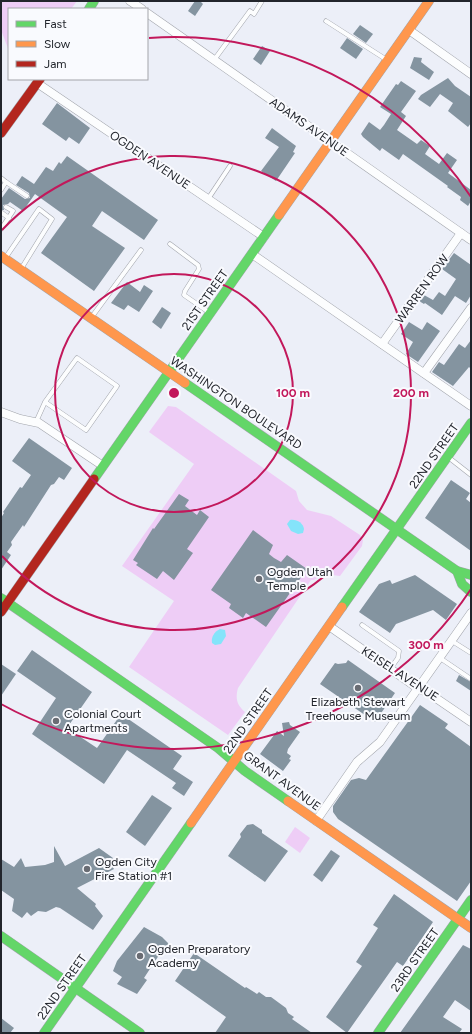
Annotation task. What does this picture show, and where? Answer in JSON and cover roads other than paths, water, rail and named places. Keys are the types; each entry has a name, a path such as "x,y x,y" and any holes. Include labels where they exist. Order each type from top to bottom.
{"street":[{"path":"130,1 140,8"},
{"name":"21ST STREET","path":"1,612 4,600 103,466 169,373 429,1"},
{"name":"ADAMS AVENUE","path":"148,14 471,240"},
{"path":"408,30 471,74"},
{"path":"1,133 38,81"},
{"name":"OGDEN AVENUE","path":"38,81 264,237"},
{"name":"WARREN ROW","path":"382,344 461,233"},
{"path":"252,254 471,406"},
{"name":"WASHINGTON BOULEVARD","path":"3,257 169,373 457,570 471,575"},
{"path":"424,373 471,308"},
{"path":"1,412 20,419 36,422 103,466"},
{"name":"22ND STREET","path":"44,1033 471,423"},
{"name":"WASHINGTON BOULEVARD","path":"457,570 462,584 471,592"},
{"name":"GRANT AVENUE","path":"4,600 218,748 234,762 316,821 457,920 471,928"},
{"path":"316,821 354,766 380,742 419,689 471,613"},
{"name":"KEISEL AVENUE","path":"329,626 419,689 426,692 471,722"},
{"name":"23RD STREET","path":"378,1033 471,900"},
{"path":"1,936 140,1033"}],"lane":[{"path":"214,60 250,11 254,14 262,1"},
{"path":"326,21 388,60"},
{"path":"208,199 230,166"},
{"path":"1,178 27,196"},
{"path":"1,190 6,182"},
{"path":"1,229 3,222 9,218 13,212 6,207"},
{"path":"3,257 39,209 52,219 20,269"},
{"path":"2,213 9,218"},
{"path":"170,244 198,265 199,269 184,295 210,313"},
{"path":"91,318 141,250"},
{"path":"36,422 45,402 77,358 117,386 86,430 45,402"},
{"path":"448,456 471,475"},
{"path":"362,625 399,651 398,658 390,669"},
{"path":"452,641 471,652"},
{"path":"440,658 471,679"}],"water":[{"path":"290,520 295,520 301,523 304,529 303,533 298,534 291,531 287,524"},
{"path":"220,629 225,630 226,636 221,644 215,645 212,643 213,637"}],"place":[{"name":"Ogden Utah Temple","path":"259,579"},
{"name":"Elizabeth Stewart Treehouse Museum","path":"358,688"},
{"name":"Colonial Court Apartments","path":"56,721"},
{"name":"Ogden City Fire Station #1","path":"87,869"},
{"name":"Ogden Preparatory Academy","path":"140,956"}]}
